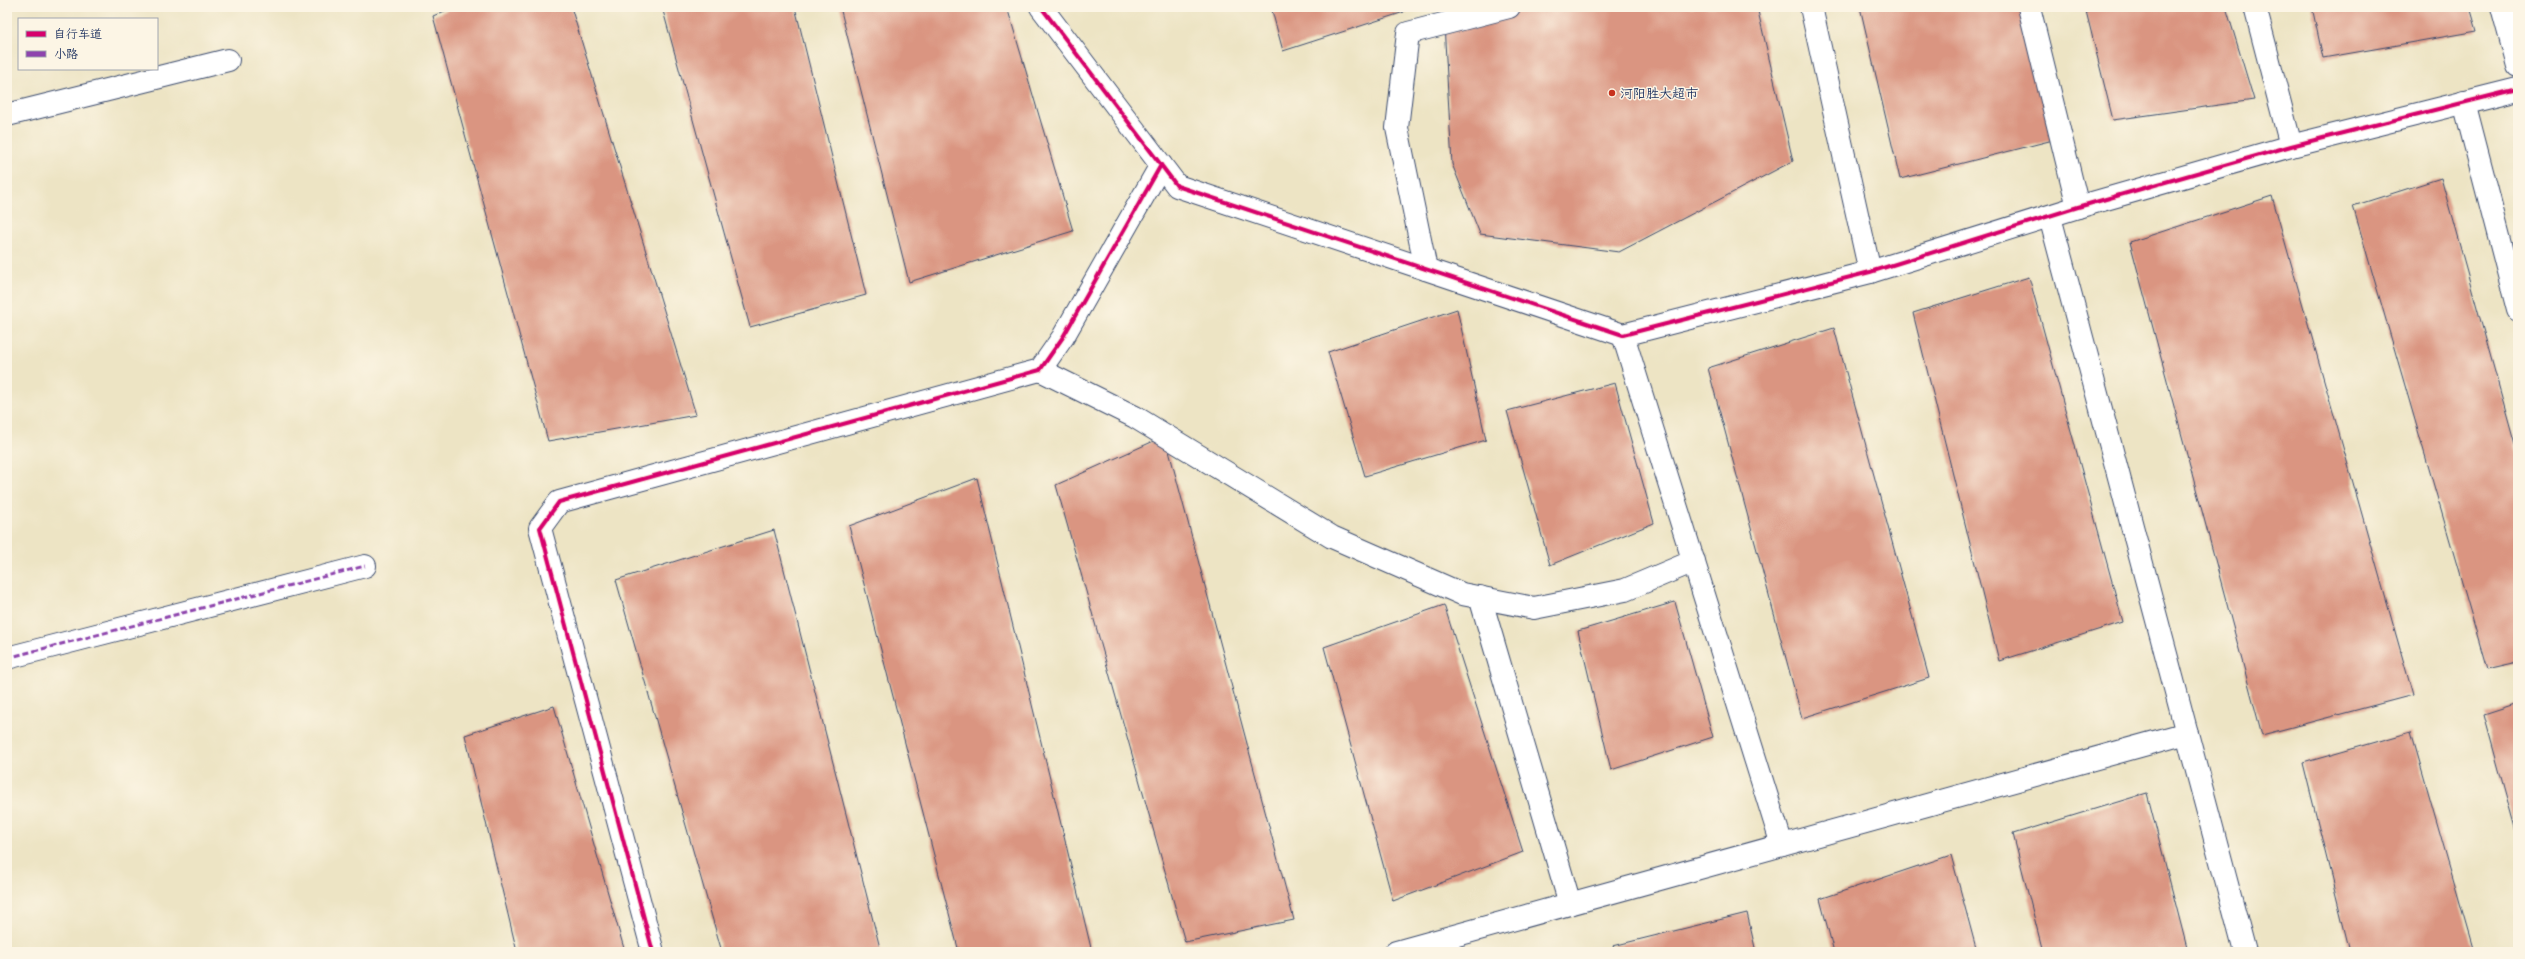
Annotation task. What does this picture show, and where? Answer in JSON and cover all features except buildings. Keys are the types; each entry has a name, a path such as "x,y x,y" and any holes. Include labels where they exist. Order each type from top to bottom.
{"street":[{"path":"1041,7 1176,186 1624,335 1870,272 2078,207 2291,146 2518,89"},
{"path":"1426,269 1396,128 1408,34 1442,16 1509,7"},
{"path":"1811,7 1870,272"},
{"path":"2029,7 2078,207"},
{"path":"2255,7 2291,146"},
{"path":"2502,7 2518,66"},
{"path":"7,115 228,60"},
{"path":"2464,102 2518,310"},
{"path":"653,952 540,528 559,502 1040,370 1063,337 1161,165"},
{"path":"2050,217 2245,952"},
{"path":"1624,335 1782,845"},
{"path":"1040,370 1135,417 1332,537 1462,594 1534,608 1625,590 1694,561"},
{"path":"7,658 365,566"},
{"path":"1480,597 1570,904"},
{"path":"1396,952 2187,733"}],"marked path":[{"path":"7,658 365,566"}],"cycle path":[{"path":"1041,7 1177,186 1623,335 1870,272 2078,207 2291,146 2518,89"},
{"path":"653,952 540,528 559,502 1040,370 1063,337 1161,165"}],"place":[{"name":"河阳胜大超市","path":"1612,93"}]}
